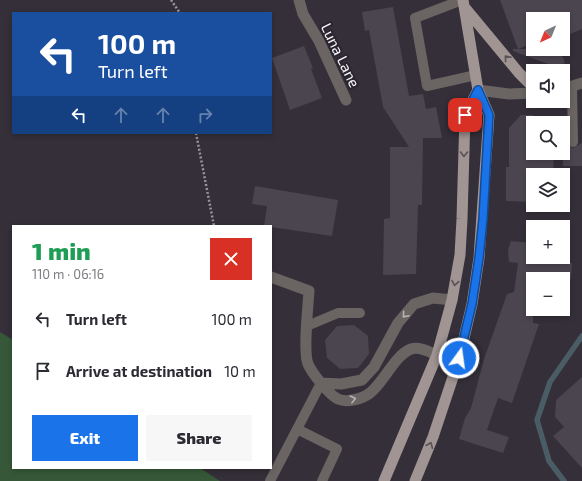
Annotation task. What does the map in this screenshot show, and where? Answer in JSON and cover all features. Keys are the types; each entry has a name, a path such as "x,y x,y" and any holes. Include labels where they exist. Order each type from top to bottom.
{"main road":[{"path":"415,481 433,437 454,373 472,304 479,258 489,115 478,90 464,3"},
{"path":"464,3 526,80"},
{"path":"384,481 419,402 437,355 452,300 460,255 465,115 478,90"}],"street":[{"name":"Luna Lane","path":"299,0 303,14 319,41 346,100"},
{"path":"478,90 509,94 526,93"},
{"path":"272,277 309,291 306,335 308,364 321,383 337,399 349,401 368,394 381,382 403,353 412,348 423,349 437,355"},
{"path":"321,383 341,384 362,380 374,366 398,323 414,304 433,298 452,300"}],"lane":[{"path":"464,3 415,18 427,86 476,75"},
{"path":"572,86 573,142"},
{"path":"307,326 338,312 360,313"},
{"path":"270,481 321,383"},
{"path":"297,429 337,449 322,481"}],"path":[{"path":"171,0 179,12"},
{"path":"196,134 214,225"}],"green space":[{"path":"0,332 12,339 12,469 202,469 220,481 0,481"}],"building":[{"path":"500,0 582,0 582,29 570,34 570,12 526,12 526,46 518,49"},
{"path":"393,7 409,96 423,94 426,109 436,107 442,138 423,138 422,205 418,205 416,274 383,275 384,219 390,218 390,147 409,147 383,107 369,30 365,31 362,12"},
{"path":"304,46 313,68 311,69 322,98 290,110 272,58"},
{"path":"513,49 526,49 526,56 513,51"},
{"path":"526,56 562,56 565,63 548,64"},
{"path":"521,115 533,115 526,116 526,160 554,160 553,168 526,168 526,202 506,201 506,167 509,167 509,128"},
{"path":"582,143 582,166 563,166 563,160 570,160 570,146 573,148"},
{"path":"255,186 338,200 332,236 272,227 272,225 264,225 267,206 252,204"},
{"path":"511,241 526,242 526,264 572,263 571,279 570,272 526,272 526,316 533,316 533,323 539,324 512,403 498,398 487,430 509,437 503,453 459,439 465,418 471,408 484,359 507,294 514,292 518,263 509,262 508,250"},
{"path":"354,325 368,336 369,354 358,368 340,369 327,358 325,340 337,326"},
{"path":"582,377 582,468 553,436 564,427 555,417 556,400"}],"waterway":[{"path":"564,481 549,461 537,420 550,382 582,336"}],"route":[{"path":"459,358 472,304 483,219 489,115 478,90 465,115"}]}
